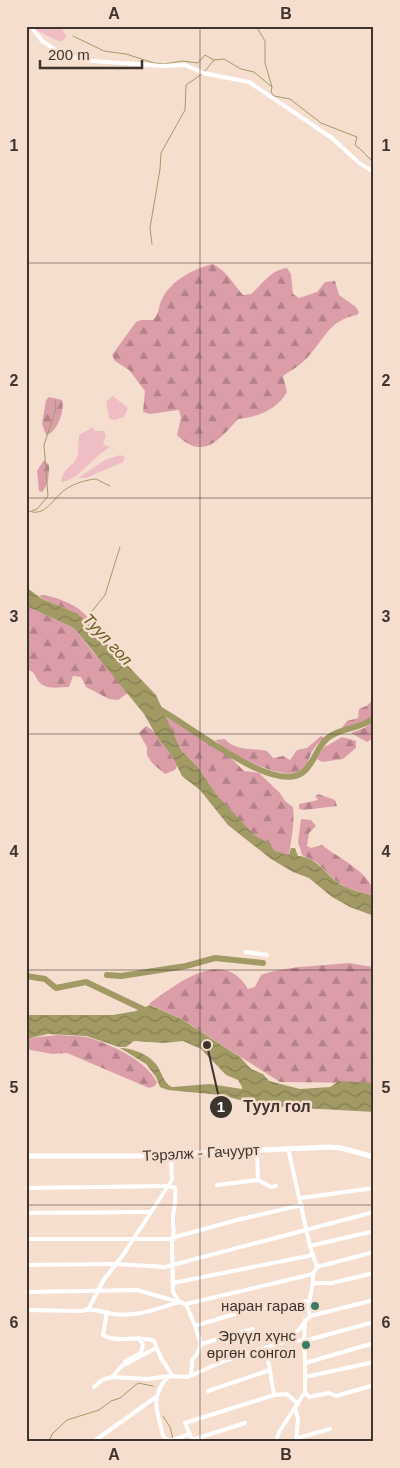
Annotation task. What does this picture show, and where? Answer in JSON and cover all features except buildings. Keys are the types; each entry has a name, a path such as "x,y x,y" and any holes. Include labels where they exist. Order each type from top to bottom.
{"main road":[{"name":"Тэрэлж - Гачуурт","path":"26,1156 171,1155 257,1149 335,1147 374,1157"}],"street":[{"path":"32,26 42,41 81,60 185,66 203,73 249,82 332,138 359,163 374,172"},
{"path":"246,952 267,955"},
{"path":"288,1148 301,1198 310,1246 317,1267"},
{"path":"257,1149 258,1180"},
{"path":"86,1310 172,1180 171,1155"},
{"path":"217,1185 258,1180 271,1187 276,1186"},
{"path":"26,1188 174,1187 177,1204 173,1220 173,1292 179,1302"},
{"path":"301,1198 374,1188"},
{"path":"26,1239 132,1240 174,1238 237,1220 302,1206"},
{"path":"26,1213 151,1212"},
{"path":"26,1265 116,1264 166,1267 374,1212"},
{"path":"310,1246 374,1231"},
{"path":"310,1316 308,1301 313,1283 313,1274 317,1267 374,1252"},
{"path":"173,1283 313,1255"},
{"path":"313,1283 332,1283 374,1273"},
{"path":"26,1292 137,1290 186,1304 313,1274"},
{"path":"290,1340 310,1316 374,1300"},
{"path":"195,1326 252,1310 308,1301"},
{"path":"26,1310 98,1309 114,1314 137,1314 179,1302"},
{"path":"186,1304 201,1344 192,1360 191,1375"},
{"path":"107,1312 102,1332 104,1336 154,1341 171,1376"},
{"path":"276,1442 279,1432 305,1392 305,1320"},
{"path":"94,1387 102,1380 112,1377 147,1379 171,1376 183,1378 266,1346 290,1340 304,1341 374,1322"},
{"path":"201,1344 252,1329"},
{"path":"112,1377 130,1357 142,1350 143,1344 138,1338"},
{"path":"305,1363 374,1343"},
{"path":"266,1346 274,1395"},
{"path":"124,1365 154,1349 158,1350"},
{"path":"305,1378 374,1362"},
{"path":"208,1391 270,1370"},
{"path":"171,1376 160,1385 156,1397 164,1438 169,1442 190,1434"},
{"path":"305,1392 309,1397 330,1393 336,1396 374,1385"},
{"path":"246,1423 193,1441 185,1423 274,1395 287,1394 296,1406 297,1440 330,1429"},
{"path":"93,1442 156,1397"}],"shaded area":[{"path":"27,26 60,26 67,37 60,42"},
{"path":"113,396 128,408 124,417 115,420 109,419 106,401"},
{"path":"93,427 95,431 104,431 106,435 103,444 110,447 73,478 61,482 67,468 74,463 78,454 79,435"},
{"path":"120,455 125,457 123,462 86,478 78,478 105,460"}],"green space":[{"path":"213,264 226,274 243,295 251,294 271,274 287,268 291,274 293,294 299,298 317,292 325,282 335,281 339,295 356,307 359,312 357,315 339,321 333,326 305,360 283,376 287,392 278,404 266,412 238,419 217,440 203,447 186,443 177,435 181,418 179,410 150,414 143,412 145,391 129,370 115,361 112,355 136,322 153,320 157,315 162,299 171,286 191,272"},
{"path":"49,397 62,400 63,404 57,426 46,435 42,424 46,400"},
{"path":"44,460 49,465 49,472 47,483 42,492 39,491 37,471"},
{"path":"39,595 53,597 70,604 83,613 91,624 88,625 77,613 42,599"},
{"path":"26,606 74,628 128,693 118,700 109,699 86,687 81,677 73,676 69,687 58,688 43,685 29,670 26,673"},
{"path":"374,698 374,716 361,724 341,729 347,721 358,718 359,709 368,705"},
{"path":"167,717 227,754 244,771 259,773 293,807 289,855 275,851 269,843 254,835 216,794 198,767 181,750"},
{"path":"374,722 374,738 367,742 351,733 364,728"},
{"path":"146,726 156,733 164,743 177,766 175,770 165,774 152,763 147,755 147,747 139,733"},
{"path":"321,736 324,738 312,751 306,767 295,773 284,773 258,765 244,759 215,740 225,739 234,746 267,751 273,758 283,756 290,760 297,750 307,748"},
{"path":"342,737 356,741 356,748 343,759 322,762 317,759 323,748"},
{"path":"318,794 335,800 337,806 299,809 299,804 318,800 315,796"},
{"path":"301,819 311,820 316,826 309,833 307,846 311,848 322,845 354,867 368,881 374,896 347,888 336,881 316,862 302,855 298,842"},
{"path":"348,963 374,967 374,1083 280,1082 181,1019 149,1004 186,979 213,970 226,970 238,976 248,989 255,987 261,975 271,972 292,968"},
{"path":"57,1035 80,1036 111,1046 138,1061 152,1074 157,1082 155,1086 149,1088 67,1053 52,1054 26,1049 26,1040 30,1038"}],"water":[{"path":"26,587 42,599 77,613 156,695 181,750 198,767 216,794 254,835 269,843 275,851 289,855 291,848 295,848 298,856 315,862 341,885 374,896 374,916 350,907 332,897 309,878 293,872 271,859 228,825 200,790 182,776 172,756 156,735 144,714 74,628 26,606"},
{"path":"150,1005 181,1019 240,1057 251,1069 263,1074 269,1081 300,1089 330,1087 339,1081 374,1083 374,1112 285,1107 270,1108 221,1095 168,1090 160,1087 156,1077 146,1064 120,1048 135,1050 149,1057 156,1064 167,1083 172,1087 210,1084 242,1089 238,1080 226,1075 201,1049 183,1041 164,1043 134,1041 126,1047 119,1047 86,1036 48,1034 26,1039 26,1015 113,1015 136,1011"}],"waterway":[{"path":"256,26 265,41 265,63 272,87 271,92 274,96 290,99 321,123 357,137 355,145 374,162"},
{"path":"73,36 104,51 126,54 154,63 164,64 182,61 198,63 205,55 214,60 224,59 241,69 254,72 272,87"},
{"path":"204,72 214,60"},
{"path":"152,244 150,228 161,153 185,110 186,85 202,74"},
{"path":"26,513 37,509 48,496 44,445 56,408 55,400"},
{"path":"32,512 42,511 66,489 81,482 96,479 110,486"},
{"path":"89,615 105,595 120,547"},
{"path":"157,708 229,754 270,774 288,777 302,773 313,760 321,745 329,737 340,731 369,722 374,718"},
{"path":"107,975 121,976 186,966 215,958 263,963"},
{"path":"26,976 45,979 56,988 86,982 149,1012"},
{"path":"49,1442 52,1434 67,1420 99,1410 111,1401 120,1398 138,1383 153,1386"},
{"path":"163,1416 170,1427 173,1439"}],"place":[{"name":"Туул гол","path":"207,1045"},
{"name":"наран гарав","path":"315,1306"},
{"name":"Эрүүл хүнс өргөн сонгол","path":"306,1345"}]}
